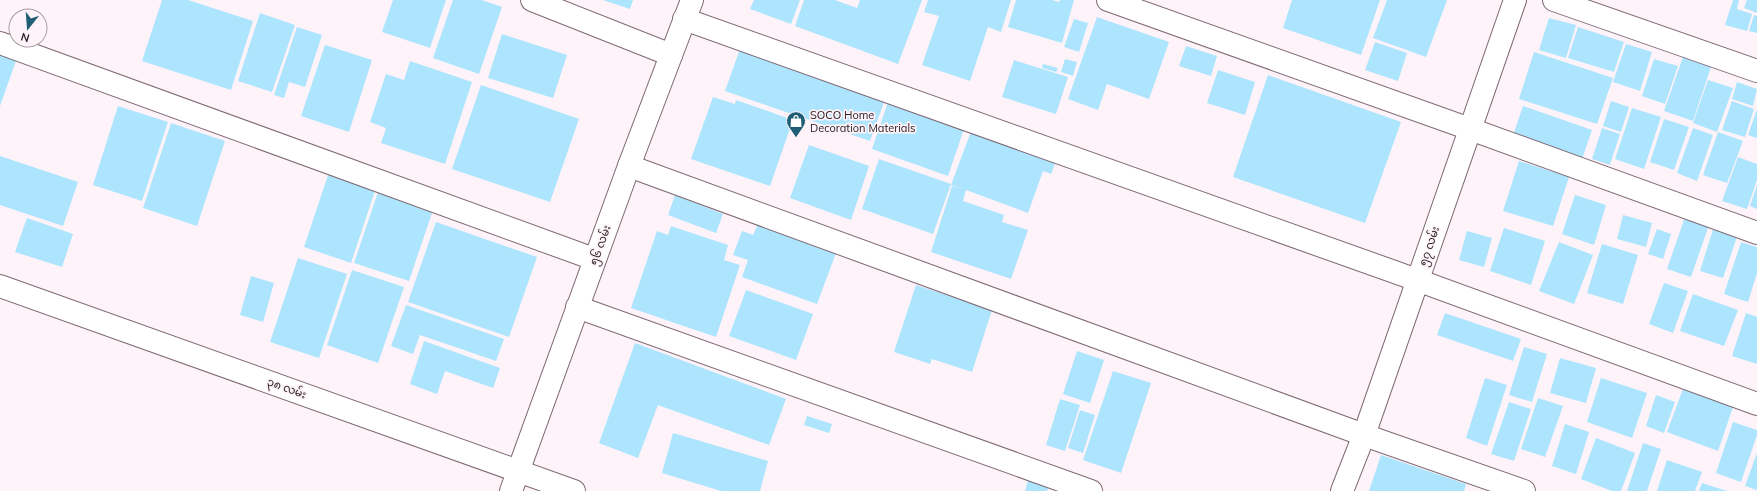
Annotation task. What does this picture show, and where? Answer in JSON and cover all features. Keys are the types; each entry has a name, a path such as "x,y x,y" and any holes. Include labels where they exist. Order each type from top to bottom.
{"street":[{"path":"532,0 671,56"},
{"path":"1108,0 1757,233"},
{"name":"၅၇ လမ်း","path":"1342,491 1364,435 1515,0"},
{"path":"1554,0 1757,71"},
{"path":"688,10 1417,280 1757,404"},
{"name":"၅၆ လမ်း","path":"511,491 578,307 594,258 688,10"},
{"path":"0,42 594,258"},
{"path":"629,166 1364,435 1524,491"},
{"name":"၃၈ လမ်း","path":"0,286 574,491"},
{"path":"578,307 1092,491"}],"building":[{"path":"162,0 188,0 253,21 231,90 142,61"},
{"path":"393,0 446,0 430,48 382,32"},
{"path":"453,0 482,0 502,7 479,74 433,58"},
{"path":"603,0 633,0 630,9"},
{"path":"754,0 800,0 791,24 750,9"},
{"path":"804,0 835,0 857,8 860,0 922,0 898,64 795,26"},
{"path":"928,0 1011,0 1001,32 988,27 970,81 922,65 939,16 924,12"},
{"path":"1016,0 1052,0 1059,2 1060,0 1074,0 1062,43 1008,27"},
{"path":"1292,0 1380,0 1361,55 1283,28"},
{"path":"1387,0 1447,0 1426,57 1373,38"},
{"path":"1733,0 1739,0 1737,9 1752,14 1747,31 1725,25"},
{"path":"1747,0 1757,0 1757,13 1744,8"},
{"path":"260,13 295,25 272,92 238,81"},
{"path":"1754,15 1757,16 1757,33 1749,31"},
{"path":"1097,17 1169,42 1149,99 1107,84 1098,110 1068,99"},
{"path":"1549,18 1576,25 1566,58 1539,50"},
{"path":"1074,19 1088,23 1079,52 1064,47"},
{"path":"297,27 322,35 305,87 289,82 284,98 274,95"},
{"path":"1578,27 1624,42 1614,72 1568,58"},
{"path":"502,34 567,55 553,98 488,78"},
{"path":"1375,42 1407,53 1398,81 1365,70"},
{"path":"1626,44 1652,52 1640,91 1613,82"},
{"path":"325,45 372,60 349,132 301,116"},
{"path":"741,46 886,97 870,141 725,91"},
{"path":"1186,46 1217,56 1211,76 1179,66"},
{"path":"0,49 18,55 0,106"},
{"path":"1534,52 1613,78 1597,124 1519,99"},
{"path":"1683,57 1711,67 1693,121 1664,111"},
{"path":"1065,59 1077,62 1073,76 1061,72"},
{"path":"1654,59 1678,66 1665,104 1642,96"},
{"path":"1014,60 1068,77 1056,114 1002,97"},
{"path":"410,61 472,82 445,164 381,143 386,128 370,122 386,74 404,80"},
{"path":"1043,64 1058,68 1056,72 1042,68"},
{"path":"1218,70 1255,82 1245,115 1207,103"},
{"path":"1268,75 1401,122 1365,223 1233,177"},
{"path":"1708,80 1733,88 1717,132 1693,123"},
{"path":"1737,82 1757,89 1753,106 1732,99"},
{"path":"481,85 579,119 550,202 452,169"},
{"path":"713,97 735,104 736,100 793,120 770,186 691,159"},
{"path":"1611,101 1629,107 1621,132 1603,126"},
{"path":"1732,101 1754,109 1745,137 1722,130"},
{"path":"888,102 964,129 948,176 872,149"},
{"path":"118,106 168,122 142,201 93,185"},
{"path":"1523,106 1592,130 1581,162 1512,138"},
{"path":"1632,108 1661,117 1644,169 1615,159"},
{"path":"1757,109 1757,138 1748,135"},
{"path":"1664,119 1689,127 1674,170 1650,162"},
{"path":"171,123 225,141 197,226 143,208"},
{"path":"973,126 1058,156 1051,174 1043,171 1028,213 966,190 963,201 1004,215 1002,222 1028,230 1011,279 931,252 952,186 963,189 951,185"},
{"path":"1602,128 1620,134 1610,165 1592,159"},
{"path":"1693,128 1713,135 1697,181 1677,173"},
{"path":"1718,132 1743,141 1727,183 1703,175"},
{"path":"809,145 869,166 851,220 790,198"},
{"path":"0,156 78,182 63,226 0,205"},
{"path":"1738,157 1757,164 1757,180 1747,209 1722,201"},
{"path":"879,159 951,184 933,234 862,209"},
{"path":"1519,161 1569,177 1553,226 1503,211"},
{"path":"331,166 378,182 351,263 304,247"},
{"path":"1757,185 1757,209 1750,206"},
{"path":"380,186 435,204 409,281 354,263"},
{"path":"675,195 723,214 716,233 668,215"},
{"path":"1575,195 1606,205 1594,245 1562,234"},
{"path":"1623,215 1652,223 1646,247 1617,239"},
{"path":"1685,217 1709,225 1691,277 1667,269"},
{"path":"27,218 73,234 62,267 15,252"},
{"path":"436,222 537,257 509,337 408,302"},
{"path":"1715,223 1739,231 1723,278 1700,271"},
{"path":"758,224 836,253 817,304 742,277 748,260 733,255 742,231 753,235"},
{"path":"671,226 728,245 724,260 740,265 716,337 631,308 657,231 668,235"},
{"path":"1504,228 1545,241 1531,285 1490,271"},
{"path":"1657,229 1671,234 1663,259 1648,254"},
{"path":"1467,231 1492,238 1484,267 1459,260"},
{"path":"1559,242 1593,255 1574,304 1539,291"},
{"path":"1741,242 1757,247 1757,273 1748,302 1724,294"},
{"path":"1602,244 1638,255 1623,304 1587,293"},
{"path":"298,258 347,274 319,358 270,342"},
{"path":"352,270 404,287 378,363 327,345"},
{"path":"251,276 274,283 263,322 240,315"},
{"path":"1664,283 1688,291 1673,333 1649,324"},
{"path":"916,285 992,310 972,372 932,359 930,364 894,352"},
{"path":"746,290 813,314 796,360 729,336"},
{"path":"1693,294 1738,310 1724,346 1680,331"},
{"path":"406,305 504,339 496,361 420,335 413,354 391,346"},
{"path":"1445,313 1521,339 1513,361 1437,335"},
{"path":"1746,313 1757,317 1757,364 1732,356"},
{"path":"424,341 500,368 493,388 445,371 437,394 410,384"},
{"path":"635,343 786,399 769,445 658,405 638,458 599,443"},
{"path":"1524,347 1547,354 1532,402 1509,395"},
{"path":"1077,351 1104,360 1090,403 1063,394"},
{"path":"1560,358 1596,368 1586,403 1550,393"},
{"path":"1113,371 1151,383 1121,473 1083,460"},
{"path":"1485,378 1507,385 1487,446 1466,438"},
{"path":"1601,378 1647,393 1632,438 1587,422"},
{"path":"1684,386 1734,404 1718,451 1667,432"},
{"path":"1656,395 1675,402 1664,433 1646,426"},
{"path":"1538,398 1563,406 1545,457 1521,449"},
{"path":"1060,399 1080,405 1065,451 1046,445"},
{"path":"1509,402 1531,409 1514,461 1491,454"},
{"path":"1080,410 1095,415 1083,453 1068,448"},
{"path":"807,416 832,424 829,433 804,425"},
{"path":"1733,422 1757,430 1757,435 1741,482 1716,473"},
{"path":"1565,424 1589,432 1576,474 1552,466"},
{"path":"673,433 768,461 760,491 721,491 662,473"},
{"path":"1596,438 1635,453 1621,491 1612,491 1581,479"},
{"path":"1643,443 1661,449 1647,491 1627,491"},
{"path":"1757,453 1757,490 1745,486"},
{"path":"1381,455 1466,484 1464,491 1369,491"},
{"path":"1667,460 1702,472 1695,491 1657,491"},
{"path":"1029,477 1050,484 1047,491 1025,491"},
{"path":"1702,483 1727,491 1699,491"}],"place":[{"name":"SOCO Home Decoration Materials","path":"796,138"}]}
